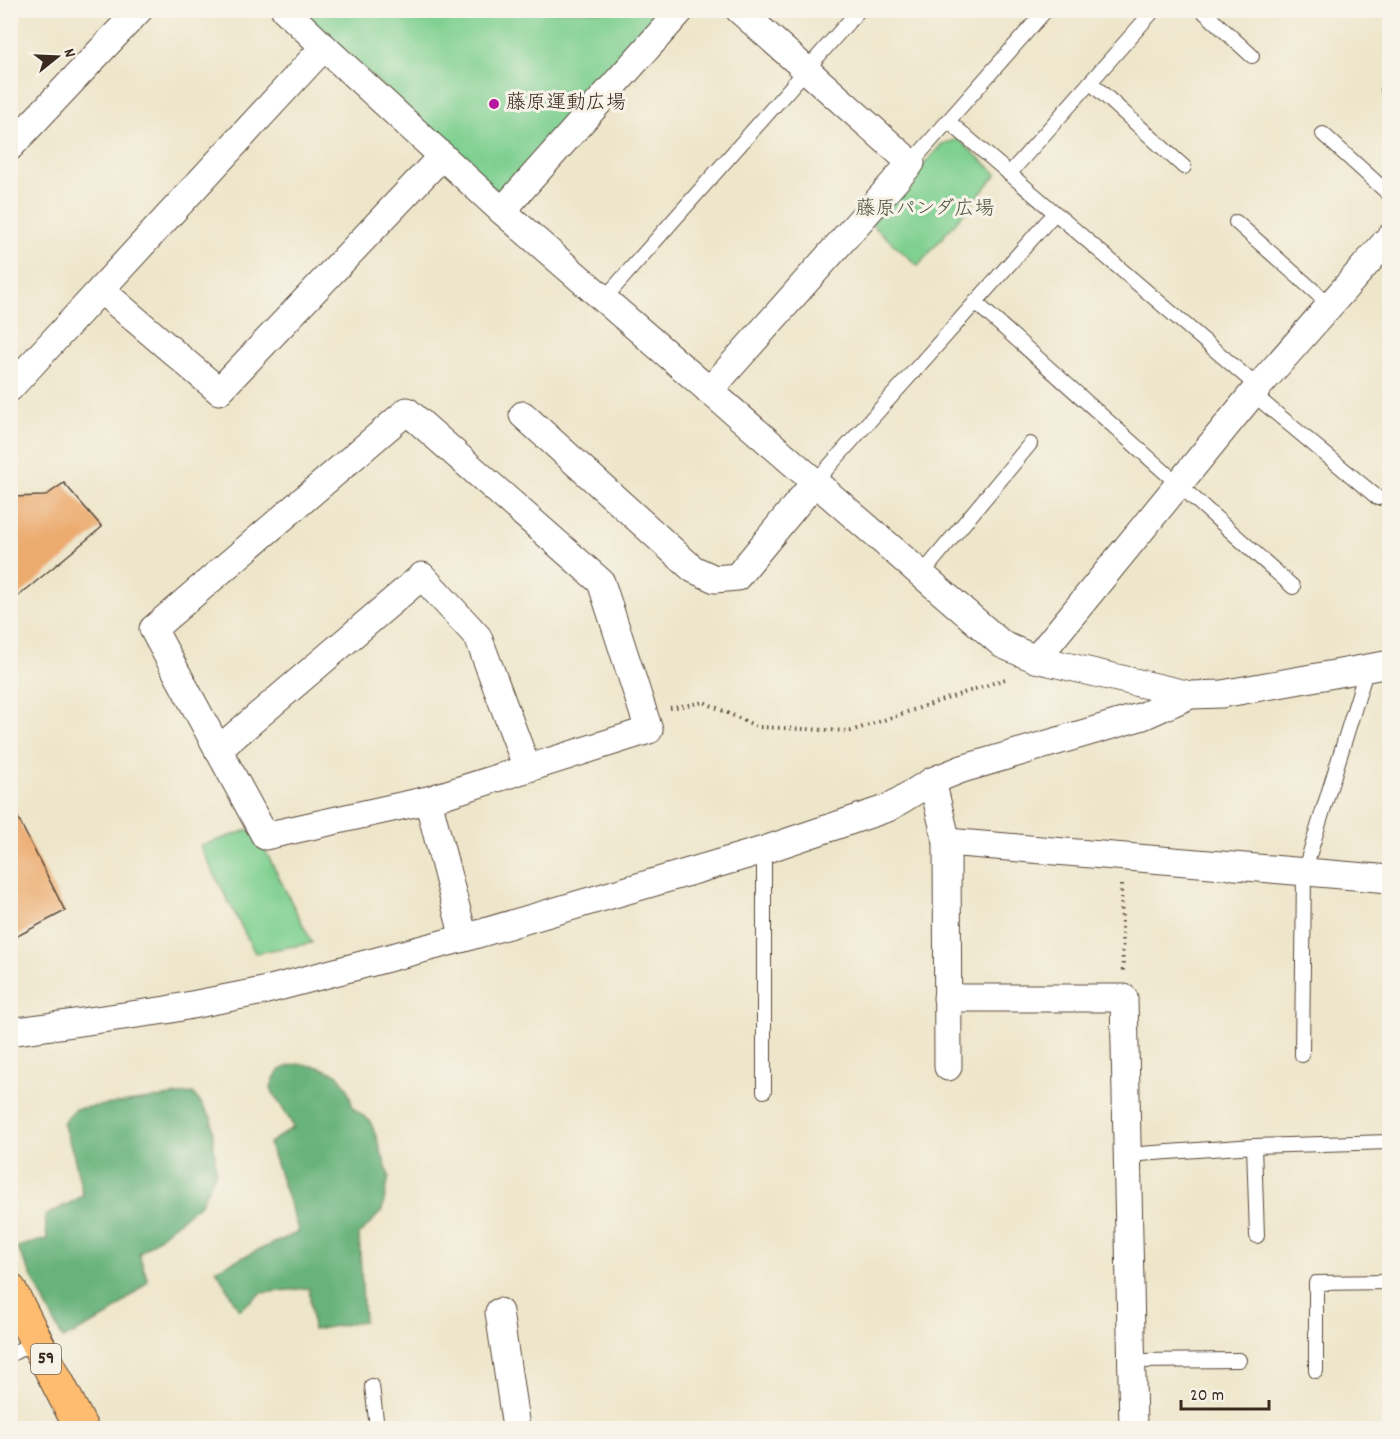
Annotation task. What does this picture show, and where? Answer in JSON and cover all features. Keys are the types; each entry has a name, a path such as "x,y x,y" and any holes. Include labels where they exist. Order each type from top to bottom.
{"main road":[{"name":"59","path":"10,1290 24,1348 81,1428"}],"street":[{"path":"10,147 140,10"},
{"path":"285,10 502,212 1003,645 1043,661 1190,695 1222,694 1378,666"},
{"path":"502,212 681,10"},
{"path":"709,391 911,163 739,10"},
{"path":"10,388 324,47"},
{"path":"101,290 219,391 442,156"},
{"path":"1043,661 1179,485 1256,391 1389,237"},
{"path":"407,411 601,582 644,714 649,730 428,800 265,836 153,629 407,411"},
{"path":"523,415 693,569 715,579 736,577 814,482"},
{"path":"218,750 422,576 478,637 527,768"},
{"path":"10,1032 166,1010 263,991 464,938 764,850 888,808 933,781 962,769 1143,716 1190,695"},
{"path":"933,781 947,842 948,1067"},
{"path":"428,800 464,938"},
{"path":"947,842 1389,879"},
{"path":"947,998 1124,998 1133,1428"},
{"path":"499,1312 516,1428"}],"lane":[{"path":"604,299 859,10"},
{"path":"911,163 1046,10"},
{"path":"1009,174 1154,10"},
{"path":"1202,10 1252,56"},
{"path":"1090,82 1184,167"},
{"path":"948,121 1378,498"},
{"path":"1323,134 1389,195"},
{"path":"814,482 1055,213"},
{"path":"1236,222 1330,305"},
{"path":"975,302 1293,587"},
{"path":"922,574 1030,444"},
{"path":"1302,1055 1304,872 1378,666"},
{"path":"764,850 764,1091"},
{"path":"1126,1155 1254,1146 1389,1142"},
{"path":"1254,1146 1257,1236"},
{"path":"1316,1371 1317,1283 1389,1282"},
{"path":"1132,1361 1239,1360"},
{"path":"372,1386 377,1428"}],"path":[{"path":"644,714 704,702 758,727 851,731 1043,661"},
{"path":"1120,858 1124,998"}],"green space":[{"name":"藤原運動広場","path":"301,11 668,11 503,197"},
{"name":"藤原パンダ広場","path":"958,139 997,174 918,266 871,224 942,144"},
{"path":"254,828 312,943 255,953 200,846"},
{"path":"299,1064 319,1067 337,1074 347,1087 353,1108 370,1121 389,1176 382,1211 359,1235 364,1321 313,1330 309,1288 261,1293 239,1310 216,1269 299,1232 269,1143 294,1127 271,1089 272,1083 280,1071 288,1066"},
{"path":"193,1093 212,1119 216,1171 201,1203 139,1254 148,1281 108,1316 63,1339 17,1247 47,1239 45,1216 83,1196 74,1156 63,1123 75,1109"}],"building":[{"path":"64,483 102,527 10,603 10,497 45,496"},
{"path":"10,802 65,911 10,940"}],"place":[{"name":"藤原運動広場","path":"494,104"}]}
